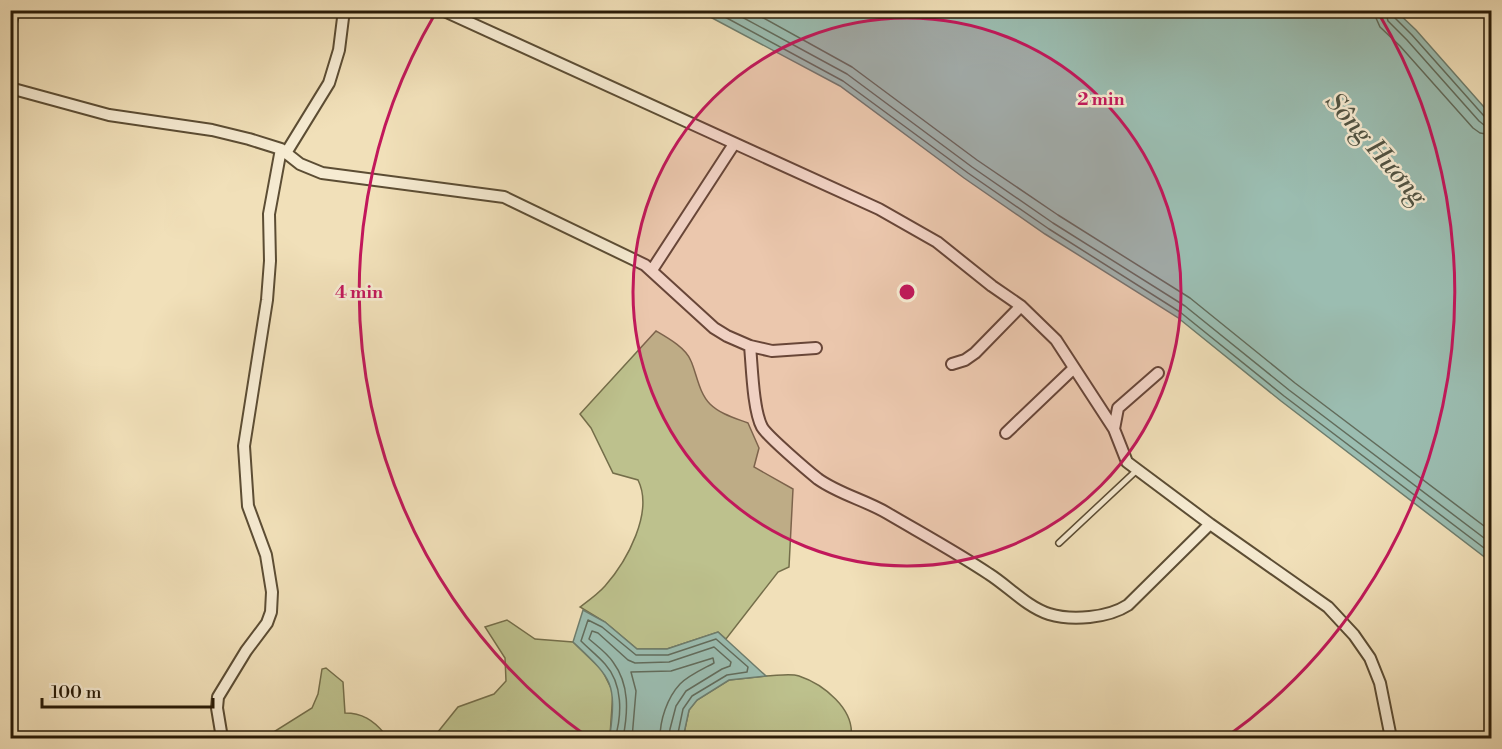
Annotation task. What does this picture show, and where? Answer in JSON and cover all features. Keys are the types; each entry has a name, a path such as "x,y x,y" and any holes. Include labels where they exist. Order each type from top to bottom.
{"street":[{"path":"10,27 14,10"},
{"path":"222,738 218,697 246,651 267,623 271,612 272,592 266,555 248,506 244,446 267,300 270,261 269,214 284,151 329,83 339,50 344,10"},
{"path":"442,10 879,208 937,242 1021,306 1056,340 1114,429 1127,462 1328,607 1354,635 1370,658 1380,683 1392,738"},
{"path":"10,88 109,115 212,130 284,151 300,164 322,173 504,197 652,270 714,328 727,336 750,346 772,351 816,348"},
{"path":"652,270 734,144"},
{"path":"952,364 965,360 975,353 1021,306"},
{"path":"750,346 762,428 780,445 820,480 857,500 884,511 989,574 1041,611 1067,617 1120,611 1210,524"},
{"path":"1006,433 1074,368"},
{"path":"1114,429 1118,408 1158,373"}],"lane":[{"path":"1059,543 1138,470"}],"green space":[{"path":"656,331 689,356 701,389 710,404 723,413 748,423 759,448 754,467 793,489 789,567 778,572 726,639 718,632 667,649 637,649 605,622 580,607 602,589 622,563 636,536 643,507 638,480 613,473 591,428 580,414"},
{"path":"507,620 535,639 573,642 602,670 613,692 610,735 603,738 561,738 536,734 504,733 492,738 433,738 458,707 494,694 506,681 505,658 485,627"},
{"path":"326,668 343,682 345,713 357,714 376,724 384,733 380,738 264,738 312,708 318,694 322,669"},
{"path":"795,675 827,691 836,699 848,717 851,737 683,738 689,710 697,700 729,680"}],"water":[{"name":"Sông Hương","path":"699,11 1396,11 1416,30 1491,115 1491,562 1281,401 1177,317 1045,234 964,178 840,86"},
{"path":"583,610 605,622 637,649 667,649 718,632 766,676 729,680 697,700 689,710 683,738 605,738 610,735 613,703 608,682 596,664 573,642"},
{"path":"508,731 536,734 561,738 492,738"}]}
